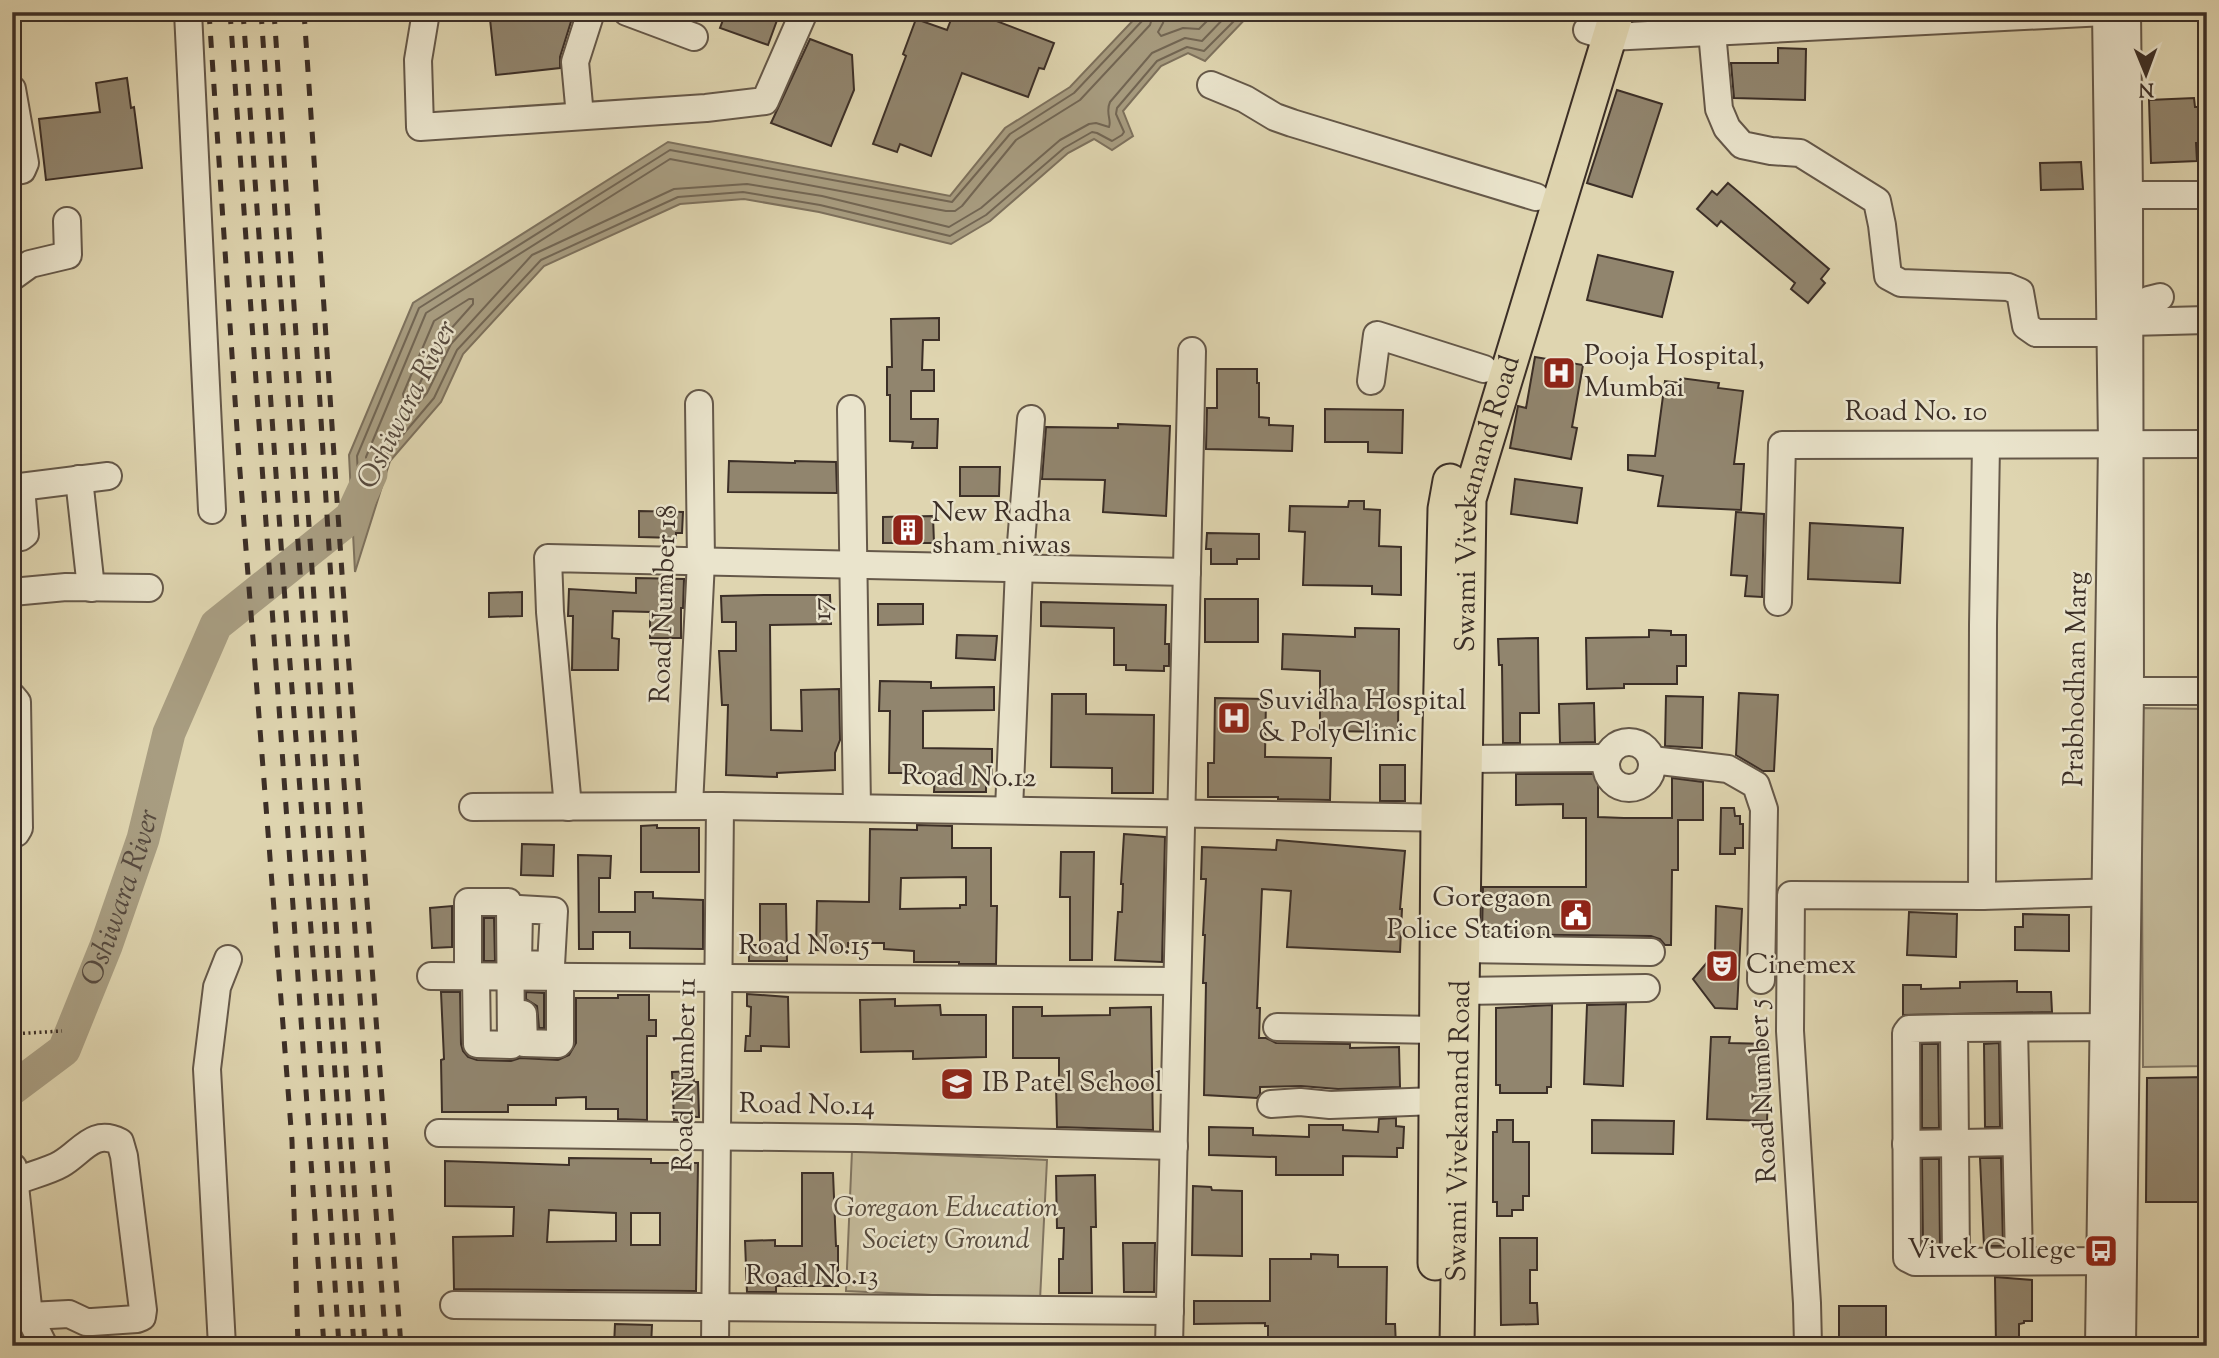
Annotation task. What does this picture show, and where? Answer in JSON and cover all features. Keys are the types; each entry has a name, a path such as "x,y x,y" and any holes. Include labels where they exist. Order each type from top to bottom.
{"main road":[{"name":"Swami Vivekanand Road","path":"1434,1346 1436,1030 1451,818 1465,759 1469,499 1482,415 1484,369 1536,197 1601,23"},
{"name":"Swami Vivekanand Road","path":"1457,1346 1462,949 1451,818 1445,509 1450,483 1482,415 1601,23"}],"street":[{"path":"188,12 212,510"},
{"path":"426,12 418,60 420,127 706,108 765,101 804,12"},
{"path":"580,116 575,62 591,12"},
{"path":"626,12 694,37"},
{"path":"1601,23 1712,32 2106,12"},
{"name":"Prabhodhan Marg","path":"2106,12 2120,195 2135,318 2121,443 2111,1343"},
{"path":"2126,12 2120,195 2207,195"},
{"path":"1712,32 1719,109 1727,128 1742,145 1771,151 1800,152 1877,201 1888,276 1901,283 2008,287 2020,292 2026,326 2036,333 2207,310"},
{"path":"1211,85 1292,123 1536,197"},
{"path":"12,89 24,163 22,170 12,171"},
{"path":"12,277 30,264 78,254 66,221"},
{"path":"2135,318 2207,320"},
{"path":"1371,381 1377,335 1484,369"},
{"path":"1169,1346 1192,351"},
{"name":"Road Number 18","path":"689,806 701,561 699,404"},
{"name":"17","path":"851,409 857,808"},
{"path":"1010,810 1019,568 1031,419"},
{"name":"Road No. 10","path":"1778,603 1782,445 2207,444"},
{"path":"1982,895 1986,445"},
{"path":"12,538 25,534 17,488 108,476"},
{"path":"79,480 90,588"},
{"path":"568,807 550,612 548,558 1187,572"},
{"path":"12,592 65,587 149,588"},
{"path":"2120,691 2207,691"},
{"path":"12,696 17,702 19,828 12,834"},
{"path":"1465,759 1606,758 1607,774 1611,780 1617,785 1632,788 1646,781 1650,775 1652,760 1728,769 1756,785 1764,809 1761,980"},
{"name":"Road No.12","path":"473,807 720,806 1451,818"},
{"name":"Road Number 11","path":"715,1346 720,806"},
{"name":"Road Number 5","path":"1808,1346 1790,1031 1791,895 2117,892"},
{"path":"471,901 505,901 509,904 530,977 510,1045 477,1044 467,904 471,901"},
{"path":"1462,949 1651,952"},
{"path":"222,1346 207,1069 217,987 228,959"},
{"name":"Road No.15","path":"431,976 1177,981"},
{"path":"1461,990 1646,988"},
{"path":"1277,1027 1436,1030"},
{"path":"2112,1261 1915,1262 1907,1258 1906,1031 2115,1027"},
{"path":"1954,1028 1956,1261"},
{"path":"2014,1028 2019,1261"},
{"path":"1271,1104 1436,1101"},
{"name":"Road No.14","path":"439,1133 856,1138 1174,1146"},
{"path":"29,1316 69,1314 86,1322 142,1317 124,1156 120,1142 109,1136 94,1139 61,1164 13,1174 29,1316 44,1346"},
{"path":"1906,1144 2016,1142"},
{"name":"Road No.13","path":"454,1305 1170,1311"}],"path":[{"path":"12,1034 62,1031"}],"green space":[{"path":"2141,708 2207,709 2207,1066 2143,1067"},
{"name":"Goregaon Education Society Ground","path":"852,1151 1047,1160 1040,1300 846,1291"}],"water":[{"path":"1141,12 1252,12 1205,61 1188,53 1161,66 1123,111 1133,136 1112,150 1094,139 1068,153 990,221 951,244 819,212 744,199 680,204 544,266 463,354 441,402 390,461 355,572 349,455 413,303 668,142 950,196 1005,128 1070,87"}],"building":[{"path":"492,12 574,12 560,57 560,68 496,75 490,19"},
{"path":"726,12 780,12 768,45 720,28"},
{"path":"954,12 973,12 1054,43 1044,69 1039,68 1028,97 962,73 931,156 900,144 897,152 873,144 906,56 903,54 916,19 947,30"},
{"path":"810,39 852,55 854,90 831,146 771,123"},
{"path":"1778,48 1806,49 1805,100 1734,98 1731,63 1778,63"},
{"path":"127,78 131,108 134,107 142,168 46,180 39,119 100,112 96,83"},
{"path":"1617,90 1662,104 1632,197 1587,183"},
{"path":"2194,98 2195,107 2207,107 2207,143 2196,143 2197,161 2151,163 2149,100"},
{"path":"2081,162 2083,189 2041,190 2040,163"},
{"path":"1728,183 1829,269 1821,279 1825,283 1808,303 1791,289 1795,283 1721,221 1717,226 1697,209 1712,191 1717,195"},
{"path":"1598,255 1673,272 1662,317 1587,300"},
{"path":"939,318 939,340 923,340 922,370 934,370 934,391 911,391 911,419 938,419 937,448 912,448 913,442 890,441 887,367 892,367 891,319"},
{"path":"1535,357 1583,365 1572,427 1577,428 1571,459 1510,448 1518,406 1526,408"},
{"path":"1217,369 1257,369 1259,417 1269,418 1269,425 1293,426 1292,451 1206,449 1207,408 1217,408"},
{"path":"1680,378 1719,383 1718,388 1743,391 1734,464 1744,464 1741,510 1658,506 1663,476 1628,470 1628,455 1655,456 1665,381 1680,383"},
{"path":"1325,409 1403,410 1402,453 1368,452 1368,442 1325,442"},
{"path":"1118,424 1170,426 1166,516 1103,512 1105,480 1042,479 1046,427 1118,428"},
{"path":"729,461 836,462 837,493 728,492"},
{"path":"960,467 1000,467 999,496 960,496"},
{"path":"1515,479 1582,488 1577,523 1511,514"},
{"path":"1349,501 1364,501 1364,509 1380,510 1379,546 1401,547 1401,595 1372,594 1372,586 1303,585 1305,532 1289,531 1290,506 1348,507"},
{"path":"639,511 683,512 682,533 676,533 676,538 639,537"},
{"path":"1736,512 1764,514 1762,597 1745,596 1747,576 1731,575"},
{"name":"New Radha sham niwas","path":"933,516 934,543 883,543 883,517"},
{"path":"1810,523 1903,528 1900,583 1808,579"},
{"path":"1207,533 1259,534 1259,559 1237,559 1237,564 1211,564 1211,549 1206,549"},
{"path":"636,578 684,579 681,638 650,638 650,612 613,611 612,638 619,639 618,670 572,670 573,616 568,616 569,589 636,593"},
{"path":"522,592 522,616 489,617 489,593"},
{"path":"830,595 831,624 770,625 771,730 802,731 801,690 839,689 840,740 835,753 835,770 777,773 777,777 726,775 728,705 722,705 719,651 736,651 736,622 722,622 721,596"},
{"path":"1205,599 1258,599 1258,642 1205,642"},
{"path":"1041,602 1166,605 1165,644 1169,644 1169,666 1164,666 1164,671 1126,670 1126,665 1114,665 1114,628 1041,626"},
{"path":"878,604 923,604 923,624 878,625"},
{"path":"1355,628 1399,629 1398,732 1320,731 1320,671 1282,669 1283,634 1355,637"},
{"path":"1649,630 1686,635 1686,666 1677,666 1677,684 1624,684 1624,688 1587,689 1586,638 1649,637"},
{"path":"957,635 997,636 995,660 956,658"},
{"path":"1538,638 1539,713 1520,713 1520,743 1503,743 1502,665 1499,665 1498,639"},
{"path":"880,681 931,682 931,688 994,687 994,710 923,711 923,748 992,749 992,777 986,777 986,792 934,792 935,773 889,773 890,711 879,711"},
{"path":"1739,693 1778,695 1774,771 1763,771 1736,755"},
{"path":"1052,694 1086,694 1086,714 1154,715 1153,793 1112,793 1112,768 1051,767"},
{"path":"1666,696 1703,697 1702,748 1665,746"},
{"path":"1215,698 1266,699 1265,757 1331,758 1330,800 1208,797 1208,763 1214,763"},
{"path":"1594,703 1595,742 1560,743 1559,704"},
{"path":"1380,765 1405,765 1405,801 1380,801"},
{"path":"1516,774 1598,774 1598,817 1672,818 1672,778 1703,782 1703,820 1678,820 1678,870 1672,870 1671,945 1665,945 1660,939 1651,936 1482,934 1483,887 1586,887 1586,818 1563,818 1563,804 1516,805"},
{"path":"1721,808 1734,808 1735,816 1740,816 1740,824 1743,824 1743,848 1735,848 1735,854 1720,854"},
{"path":"657,825 657,828 699,828 699,872 641,872 641,826"},
{"path":"917,825 952,826 952,848 991,848 991,906 997,906 996,964 914,962 914,951 884,949 884,943 848,943 848,951 816,950 817,901 869,902 870,829 917,830","holes":["966,877 966,905 960,905 960,908 900,909 901,878"]},
{"path":"1124,834 1165,837 1162,962 1115,960 1118,912 1122,912"},
{"path":"1277,840 1405,851 1400,909 1400,952 1287,947 1291,891 1262,889 1257,1008 1260,1008 1259,1038 1276,1043 1350,1044 1350,1048 1399,1047 1400,1087 1260,1087 1257,1098 1204,1095 1206,983 1203,983 1203,935 1206,879 1201,879 1202,847 1276,850"},
{"path":"522,844 554,845 553,876 521,875"},
{"path":"1061,852 1094,852 1092,960 1070,960 1070,897 1060,897"},
{"path":"578,855 611,856 610,878 599,878 599,912 635,912 635,892 653,892 653,898 703,900 703,949 630,948 630,932 593,932 593,949 579,949"},
{"path":"760,904 786,904 787,961 749,961 749,945 760,945"},
{"path":"452,906 452,947 432,948 430,908"},
{"name":"Cinemex","path":"1716,906 1742,909 1737,1009 1715,1008 1693,979 1715,953"},
{"path":"1909,912 1957,914 1956,957 1907,955"},
{"path":"2023,914 2069,915 2069,951 2015,950 2015,927 2023,927"},
{"path":"484,918 494,918 495,961 484,961"},
{"path":"2017,981 2017,992 2051,992 2052,1012 1903,1015 1903,985 1921,985 1921,989 1960,988 1960,982"},
{"path":"441,992 460,992 461,1044 468,1057 477,1060 511,1061 520,1058 558,1060 569,1055 576,1043 576,998 649,995 649,1020 656,1020 656,1036 647,1036 647,1120 618,1119 618,1109 586,1109 586,1097 556,1098 556,1105 508,1105 508,1112 442,1112 441,1060 444,1059"},
{"path":"526,992 544,993 544,1028 539,1028 537,1006 526,999"},
{"path":"747,994 788,997 789,1047 761,1046 761,1051 745,1051 746,1036 750,1036 751,1007 747,1006"},
{"path":"895,999 895,1006 940,1005 941,1015 986,1015 986,1057 913,1059 913,1051 861,1052 860,1000"},
{"path":"1626,1004 1623,1086 1584,1084 1587,1005"},
{"path":"1552,1005 1551,1087 1547,1087 1547,1093 1500,1093 1500,1085 1496,1085 1496,1008"},
{"path":"1013,1007 1042,1007 1042,1016 1110,1015 1110,1008 1151,1007 1153,1130 1057,1127 1056,1085 1059,1085 1059,1058 1013,1058"},
{"path":"1711,1037 1730,1037 1729,1043 1770,1044 1767,1121 1707,1119"},
{"path":"1999,1043 2000,1127 1985,1127 1984,1044"},
{"path":"1922,1044 1938,1044 1939,1128 1922,1128"},
{"path":"693,1071 694,1082 698,1082 699,1117 674,1120 672,1072"},
{"path":"2207,1077 2207,1202 2146,1202 2147,1078"},
{"path":"1396,1118 1396,1126 1404,1127 1403,1148 1397,1148 1397,1157 1343,1156 1343,1175 1276,1175 1276,1157 1209,1155 1209,1127 1253,1128 1253,1135 1309,1137 1309,1125 1343,1125 1343,1130 1378,1132 1379,1119"},
{"path":"1497,1120 1513,1120 1513,1142 1529,1142 1529,1196 1523,1196 1523,1210 1512,1210 1512,1216 1497,1216 1497,1202 1493,1202 1493,1132 1497,1132"},
{"path":"1592,1120 1674,1121 1673,1154 1592,1153"},
{"path":"569,1158 651,1159 651,1163 698,1163 696,1291 454,1289 453,1237 513,1236 514,1207 445,1206 445,1161 569,1165","holes":["549,1210 616,1213 616,1241 547,1242","631,1213 660,1213 660,1245 631,1245"]},
{"path":"1980,1158 2001,1158 2003,1246 1984,1246"},
{"path":"1922,1159 1939,1159 1940,1246 1923,1246"},
{"path":"802,1173 833,1173 838,1286 776,1286 776,1292 747,1292 745,1241 775,1240 775,1246 802,1246"},
{"path":"1095,1175 1096,1227 1091,1227 1092,1293 1059,1293 1059,1259 1063,1259 1064,1228 1057,1228 1056,1176"},
{"path":"1193,1186 1242,1191 1242,1256 1192,1255"},
{"path":"1500,1238 1537,1238 1537,1270 1530,1270 1530,1303 1537,1303 1538,1324 1501,1325"},
{"path":"1123,1243 1155,1243 1154,1292 1124,1292"},
{"path":"1311,1254 1338,1255 1338,1267 1387,1267 1386,1324 1395,1324 1396,1346 1268,1346 1268,1326 1265,1326 1265,1323 1194,1324 1194,1301 1270,1301 1270,1259 1311,1259"},
{"path":"1995,1277 2032,1280 2032,1321 2019,1324 2019,1346 1996,1346"},
{"path":"1839,1306 1886,1306 1886,1346 1839,1346"},
{"path":"615,1324 652,1325 651,1346 614,1346"}],"waterway":[{"name":"Oshiwara River","path":"12,1089 64,1050 106,946 143,839 169,733 216,625 351,517 371,474"}],"railway":[{"path":"209,12 239,459 292,1141 298,1346"},
{"path":"230,12 324,1346"},
{"path":"243,12 317,1006 339,1346"},
{"path":"261,12 354,1346"},
{"path":"274,12 365,1346"},
{"path":"304,12 343,588 401,1346"},
{"path":"315,323 342,756 386,1346"}],"place":[{"name":"Pooja Hospital, Mumbai","path":"1559,373"},
{"name":"New Radha sham niwas","path":"908,530"},
{"name":"Suvidha Hospital & PolyClinic","path":"1234,718"},
{"name":"Goregaon Police Station","path":"1576,915"},
{"name":"Cinemex","path":"1722,966"},
{"name":"IB Patel School","path":"957,1084"},
{"name":"Vivek College","path":"2101,1251"}]}
